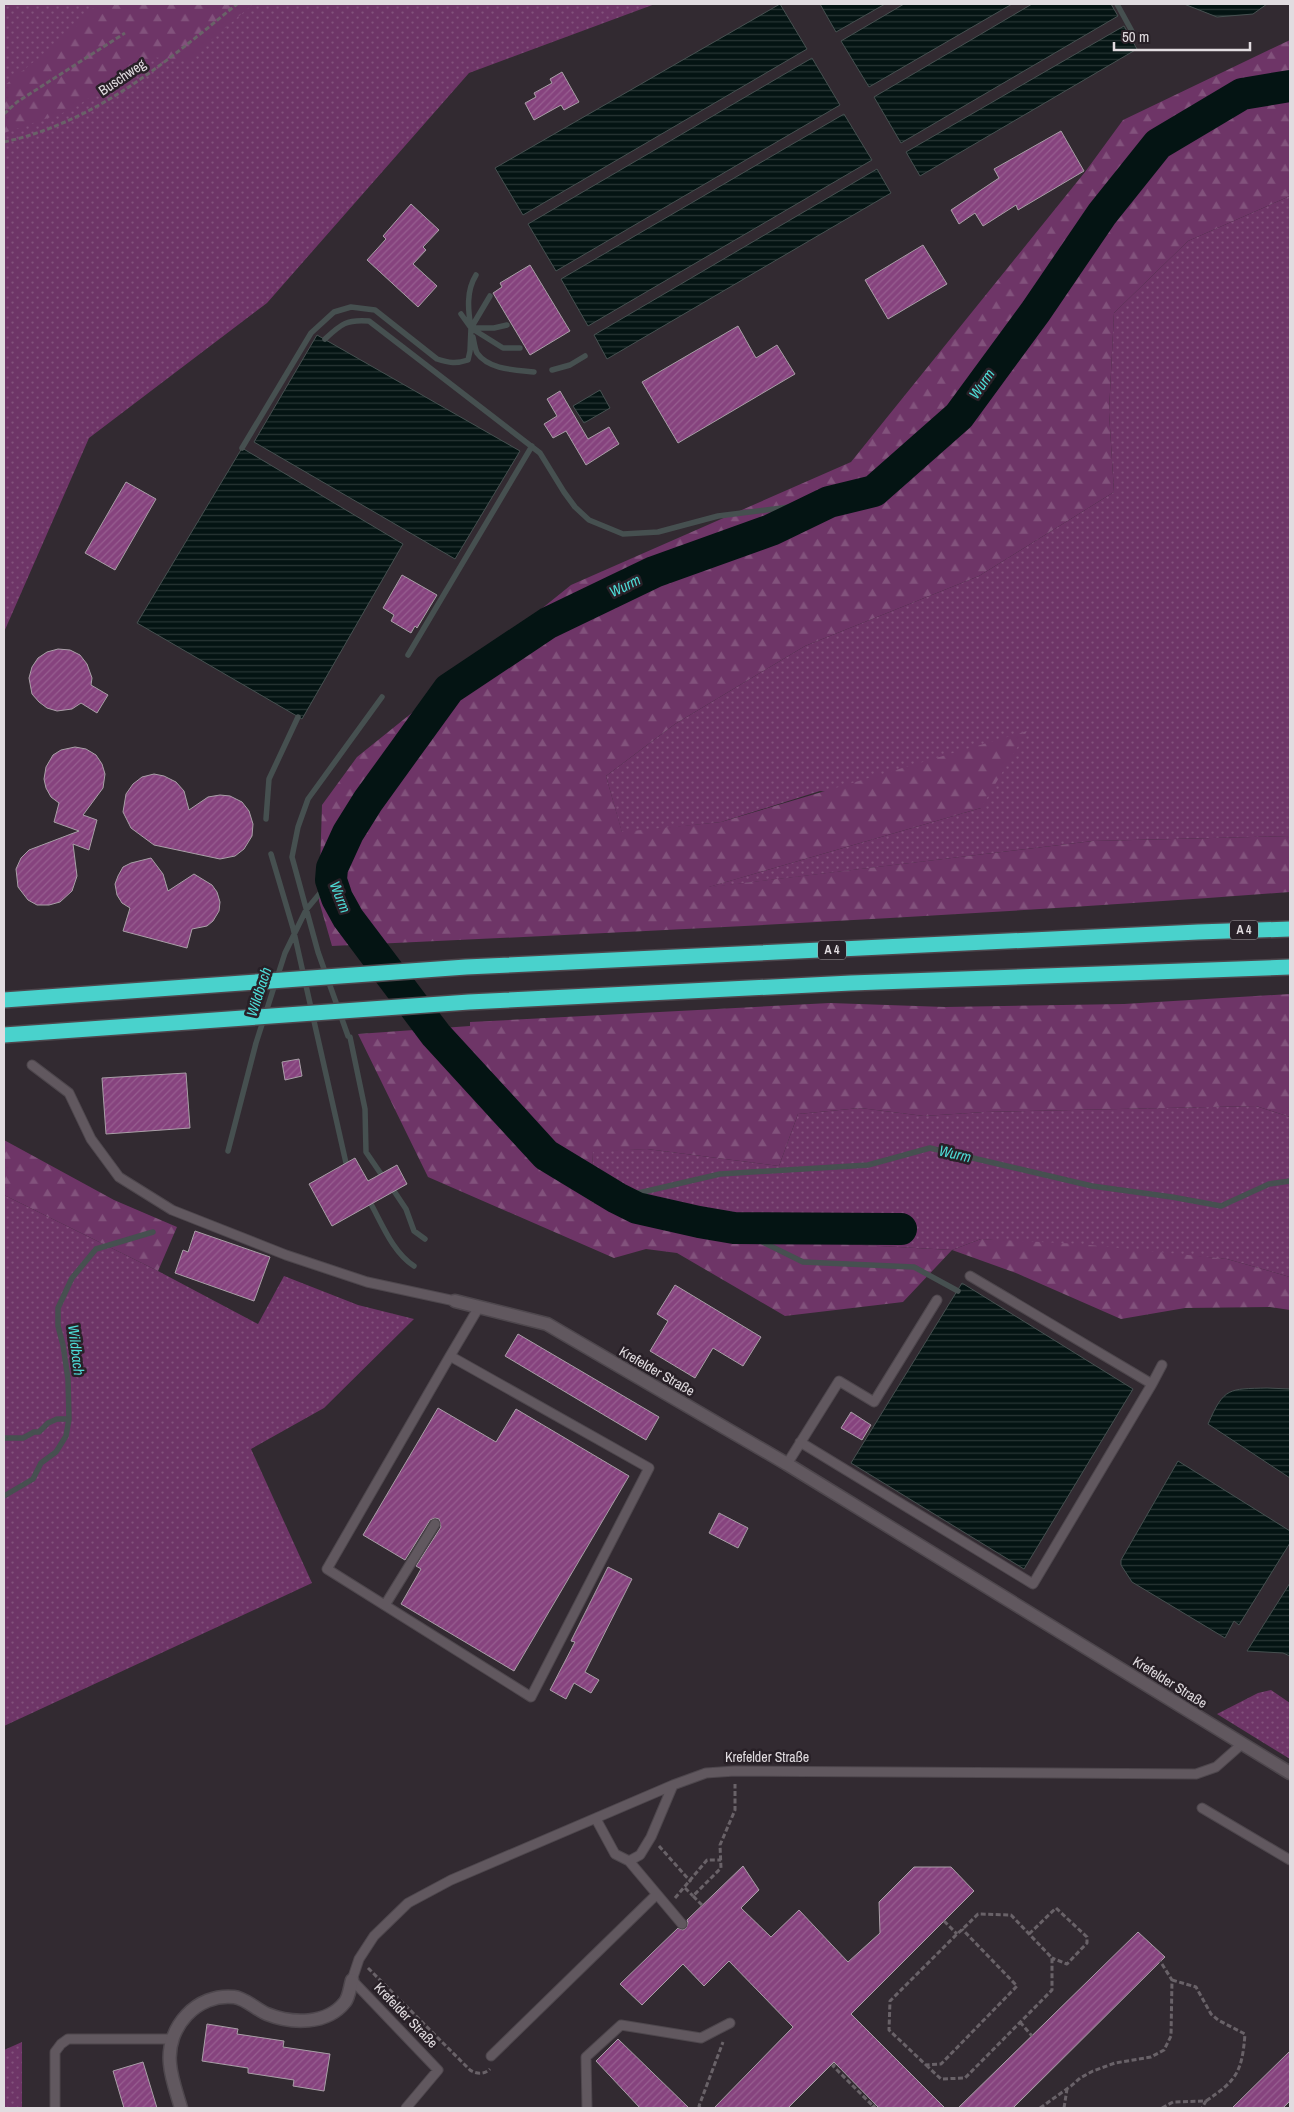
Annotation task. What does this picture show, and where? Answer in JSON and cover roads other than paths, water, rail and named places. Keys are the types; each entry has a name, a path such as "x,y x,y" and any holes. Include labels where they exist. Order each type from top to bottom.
{"highway":[{"name":"A 4","path":"4,1000 466,968 1169,933 1290,929"},
{"path":"4,1035 469,1002 851,983 1290,967"}],"street":[{"name":"Krefelder Straße","path":"455,1301 547,1324 786,1464 1290,1773"},
{"name":"Krefelder Straße","path":"181,2108 170,2063 173,2039 184,2016 199,2003 213,1998 236,1996 267,2014 310,2021 332,2013 346,2001 352,1980"}],"lane":[{"path":"32,1065 69,1093 91,1138 119,1176 172,1210 286,1255 367,1282 455,1301"},
{"path":"970,1276 1152,1384"},
{"path":"786,1464 838,1381 874,1402 937,1300"},
{"path":"450,1356 649,1468 531,1697 327,1569 450,1356 479,1307"},
{"path":"800,1442 1033,1584 1162,1365"},
{"path":"385,1605 435,1524"},
{"name":"Krefelder Straße","path":"406,2108 438,2070 352,1980 359,1959 374,1936 408,1902 451,1880 673,1785 706,1773 735,1771 1196,1774 1216,1767 1242,1744"},
{"path":"629,1862 640,1855 651,1836 673,1785"},
{"path":"1202,1808 1290,1860"},
{"path":"596,1819 615,1854 629,1862 682,1924"},
{"path":"491,2056 656,1895"},
{"path":"587,2108 586,2057 621,2025 701,2038 730,2023"},
{"path":"55,2108 55,2052 68,2039 173,2039"}],"waterway":[{"path":"1117,4 1134,35 1130,37"},
{"name":"Wurm","path":"901,1229 734,1228 699,1222 637,1208 546,1155 436,1035 348,918 337,898 331,880 332,868 348,833 368,801 449,689 548,623 654,572 771,530 829,502 874,491 959,416 1036,311 1102,214 1158,144 1242,94 1290,86"},
{"path":"471,328 469,294 476,275"},
{"path":"242,448 311,333 334,312 351,307 375,310 437,359 456,362 468,360 471,328 490,296"},
{"path":"461,314 471,328 503,348 520,348"},
{"path":"325,339 345,324 355,321 369,321 540,453 564,492 575,507 589,520 623,534 658,532 718,516 829,502"},
{"path":"473,328 494,328 507,325"},
{"path":"473,337 477,353 488,363 511,370 534,372"},
{"path":"552,370 570,365 585,356"},
{"path":"408,655 532,446"},
{"path":"381,1174 366,1152 365,1109 350,1037 348,1036 318,952 292,857 298,827 308,799 382,697"},
{"path":"266,819 269,779 298,717"},
{"path":"271,854 293,928 346,1163"},
{"name":"Wildbach","path":"228,1151 256,1043 285,953 306,910 331,880"},
{"name":"Wurm","path":"617,1198 720,1174 868,1165 930,1148 1092,1186 1221,1206 1269,1184 1290,1181"},
{"path":"394,1191 406,1209 414,1231 425,1239"},
{"path":"371,1204 394,1246 414,1266"},
{"path":"734,1228 803,1262 914,1267 958,1291"},
{"name":"Wildbach","path":"4,1496 33,1479 41,1463 56,1452 66,1436 69,1419 68,1379 58,1326 58,1308 72,1278 96,1249 153,1232"},
{"path":"4,1438 23,1438 34,1432 39,1432 48,1423 57,1419 69,1419"}]}
